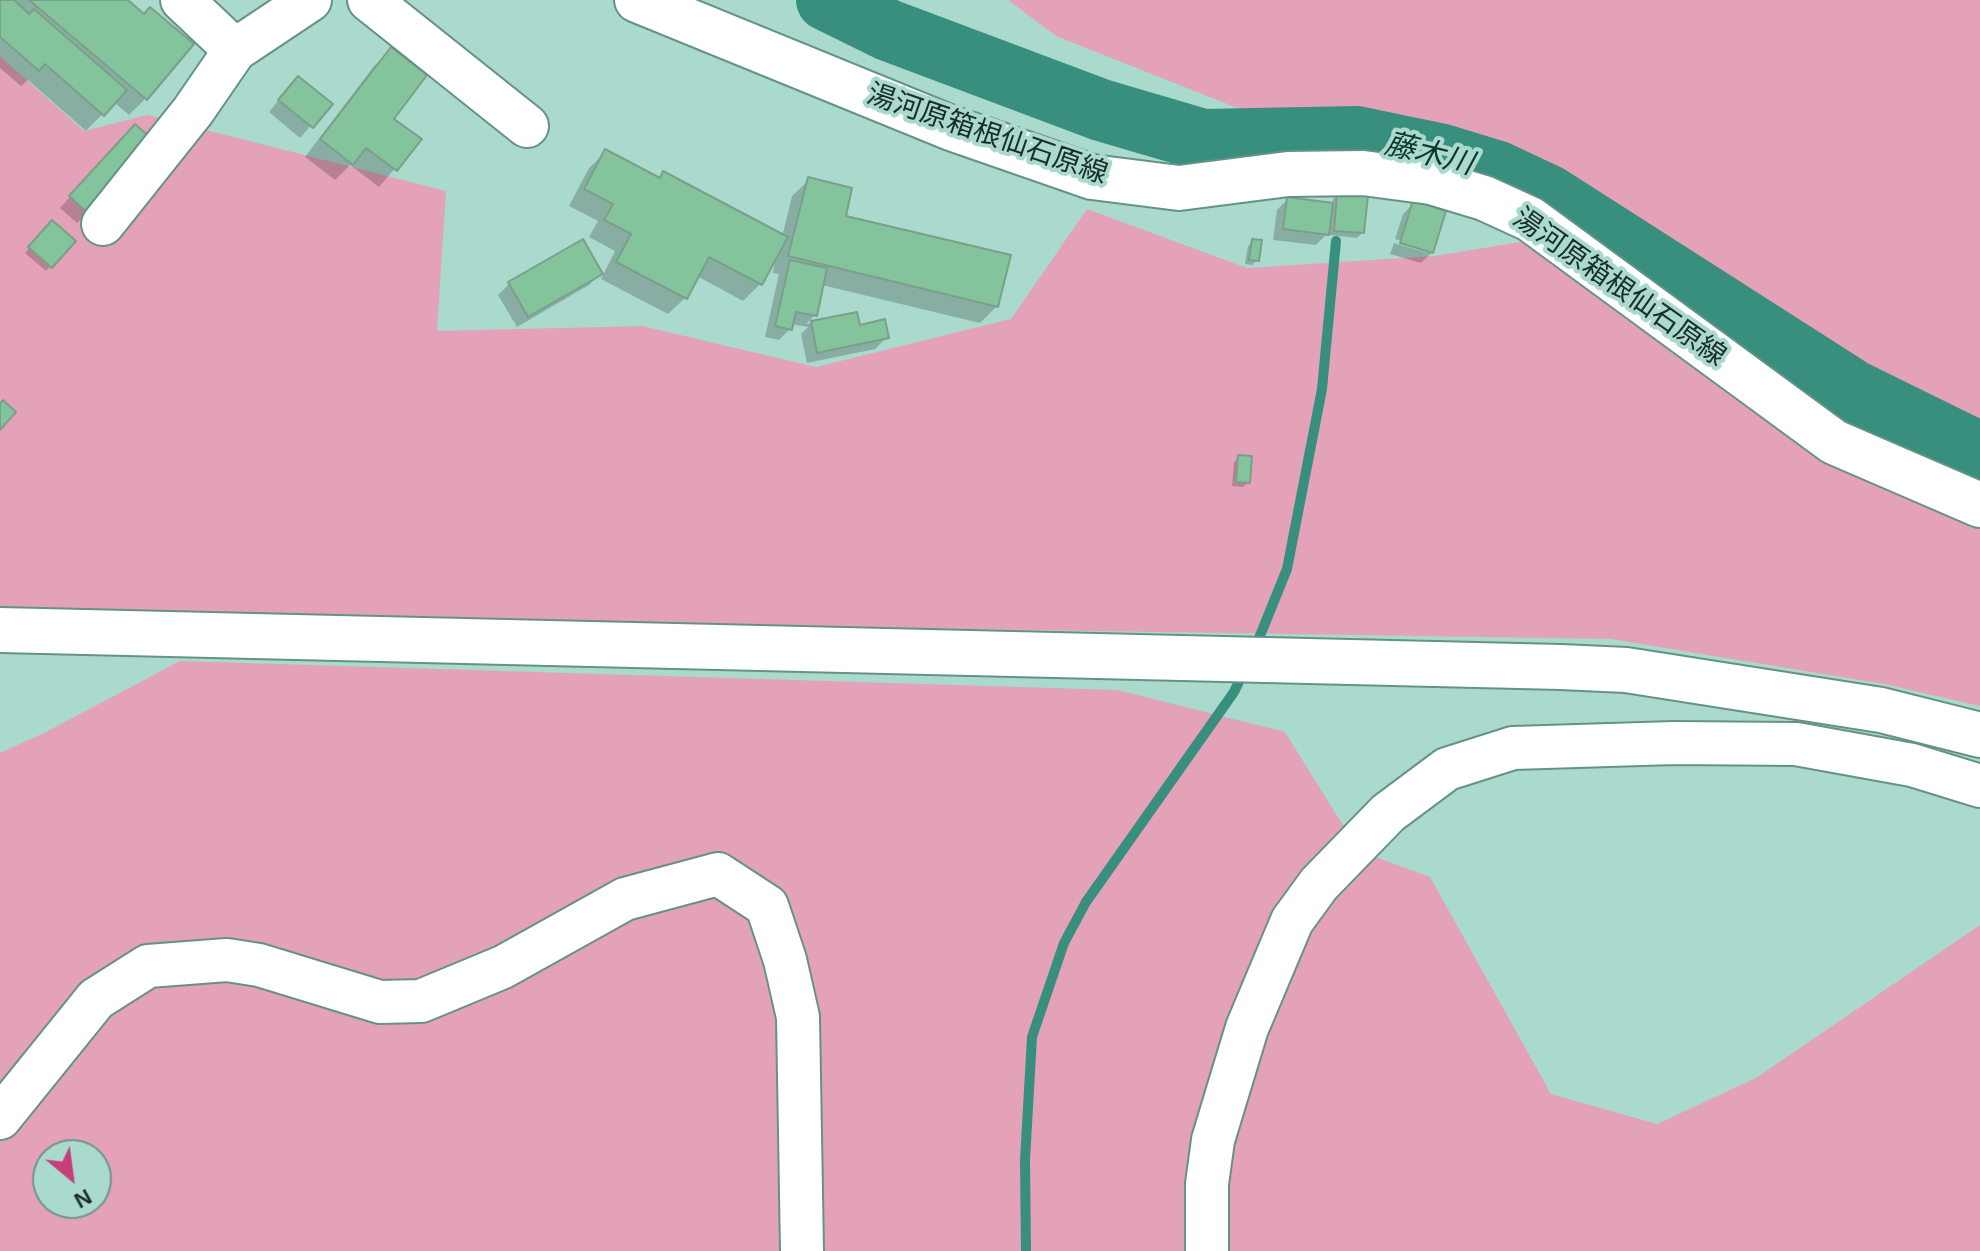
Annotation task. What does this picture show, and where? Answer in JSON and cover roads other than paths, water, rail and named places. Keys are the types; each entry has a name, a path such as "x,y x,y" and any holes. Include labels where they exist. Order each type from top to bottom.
{"street":[{"path":"182,0 235,50"},
{"path":"103,224 193,111 235,50 310,0"},
{"path":"369,0 527,126"},
{"name":"湯河原箱根仙石原線","path":"637,0 951,128 1092,177 1179,188 1288,174 1363,173 1431,182 1484,198 1530,219 1834,442 1980,505"},
{"path":"0,630 1626,670 1881,710 1980,735"},
{"path":"1207,1251 1207,1184 1213,1140 1247,1028 1292,921 1319,884 1388,813 1447,769 1513,748 1674,743 1796,744 1912,765 1980,786"},
{"path":"0,1118 96,999 148,966 227,960 259,965 380,1002 421,1001 503,967 625,899 718,874 767,906 789,974 798,1017 802,1251"}],"waterway":[{"name":"藤木川","path":"827,0 888,30 1101,110 1203,140 1357,137 1439,154 1498,172 1549,196 1854,391 1980,453"},
{"path":"1337,137 1343,153"},
{"path":"1255,648 1287,569 1322,389 1336,241"},
{"path":"1026,1251 1025,1160 1032,1037 1064,943 1086,902 1234,692 1245,669"}]}
